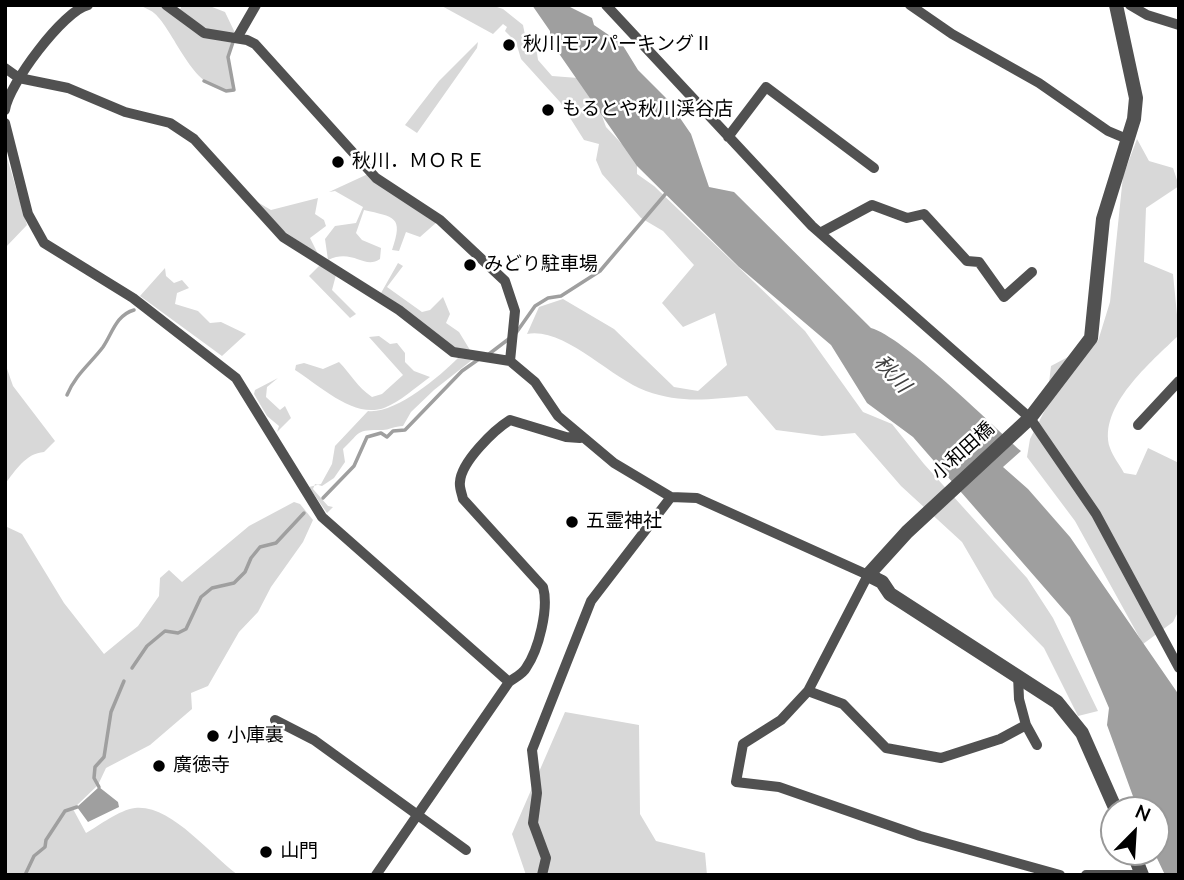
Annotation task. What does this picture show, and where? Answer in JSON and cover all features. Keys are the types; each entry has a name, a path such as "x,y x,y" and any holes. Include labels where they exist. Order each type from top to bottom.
{"street":[{"path":"5,110 19,78 68,16 88,5"},
{"path":"166,5 199,30 217,37 237,38 255,44 376,178 440,220 505,281 515,311 510,361"},
{"path":"237,38 256,5"},
{"path":"606,5 820,233 1028,420 1096,514 1179,668"},
{"path":"909,5 962,40 1040,83 1108,131 1127,139"},
{"name":"小和田橋","path":"1018,675 890,594 882,582 868,575 929,511 1028,420 1091,338 1103,219 1133,119 1135,83 1116,5"},
{"path":"1129,5 1147,15 1179,25"},
{"path":"5,68 19,78 68,88 106,106 180,128 194,139 284,237 399,310 453,352 510,361 534,382 558,416 580,438 614,463 671,497 697,498 867,575 808,691 781,720 743,744 736,782 779,787 942,843 1021,862 1060,875"},
{"path":"728,137 766,88 874,168"},
{"path":"5,123 29,214 44,243 133,298 236,378 322,517 509,682"},
{"path":"820,233 872,205 907,218 924,214 967,261 979,262 1004,297 1032,272"},
{"path":"1138,425 1179,381"},
{"path":"376,875 509,682 526,670 547,602 535,577 463,499 460,482 463,471 494,430 510,421 566,437 580,438"},
{"path":"542,875 546,858 533,823 537,780 532,750 591,601 671,497"},
{"path":"1018,675 1019,699 1037,745"},
{"path":"1018,675 1069,715 1093,754 1110,796"},
{"path":"808,691 843,704 886,748 941,758 1000,739 1027,725"},
{"path":"275,720 314,740 466,849"},
{"path":"1086,875 1142,875"}],"shaded area":[{"path":"140,5 160,5 196,31 233,41 228,58 233,90 220,89 198,74 156,15"},
{"path":"182,5 207,5 225,12 236,35 216,34 179,12"},
{"path":"440,5 491,5 503,9 523,25 525,35 536,46 538,60 552,76 578,78 598,105 606,127 637,160 637,174 654,186 805,331 863,412 892,424 924,464 1027,578 1053,618 1098,711 1078,716 1044,648 994,597 962,542 901,486 855,433 822,436 776,430 747,396 696,399 659,395 632,385 557,338 527,334 539,307 563,299 614,329 674,387 698,391 727,365 715,313 683,327 662,303 694,265 663,231 641,218 602,174 596,160 599,144 584,140 560,102 521,59 516,42 505,31 507,27 503,24 493,34"},
{"path":"478,42 477,48 417,133 405,125 439,81"},
{"path":"1137,139 1149,161 1173,168 1179,186 1146,208 1144,262 1173,274 1179,335 1142,371 1119,401 1108,432 1111,451 1124,473 1136,475 1148,448 1179,463 1179,610 1173,622 1143,644 1075,521 1027,457 1030,439 1046,408 1051,366 1098,341 1110,302 1123,176"},
{"path":"5,151 27,225 5,248"},
{"path":"368,174 437,222 420,237 406,232 399,251 392,250 397,230 394,220 383,214 364,210 356,233 362,240 381,248 380,259 369,262 344,256 328,260 325,239 335,226 356,223 363,207 335,191 329,192"},
{"path":"318,198 315,214 324,220 326,226 310,238 318,254 279,228 254,200 271,210"},
{"path":"398,263 403,266 387,287 422,312 430,310 443,297 450,314 446,323 459,332 470,350 454,348 381,293"},
{"path":"320,265 336,275 332,290 356,314 350,318 309,276"},
{"path":"165,268 166,276 174,283 182,280 189,288 177,293 175,304 198,311 210,323 221,322 246,334 222,356 140,296"},
{"path":"379,336 390,344 397,343 405,353 405,362 414,371 430,377 384,408 360,409 348,405 295,370 296,365 304,363 323,369 339,362 372,397 382,394 403,375 369,337"},
{"path":"458,358 472,360 411,412 403,426 368,430 357,435 343,449 345,462 334,478 322,486 318,485 332,464 335,446 368,411 391,407 403,401"},
{"path":"5,363 13,386 55,441 44,452 26,459 5,484"},
{"path":"278,378 267,387 266,397 280,410 285,406 291,418 277,432 279,426 267,416 254,394 255,390"},
{"path":"314,486 313,489 328,506 333,507 327,513 309,487"},
{"path":"294,502 300,504 313,520 303,542 271,587 258,612 239,632 208,686 191,693 192,709 150,745 106,768 98,785 73,809 86,833 129,809 149,809 162,814 190,832 238,875 5,875 5,526 22,534 64,603 104,654 138,626 159,596 160,578 169,570 182,582 249,526"},
{"path":"565,712 639,725 640,814 656,841 705,853 707,875 526,875 512,834"}],"water":[{"name":"秋川","path":"532,5 566,5 592,18 594,25 622,44 638,70 667,99 691,134 709,187 734,192 871,328 903,347 924,364 1021,451 1003,467 1028,489 1070,537 1179,695 1179,875 1165,875 1161,866 1170,866 1170,796 1133,796 1107,725 1109,708 1070,617 913,437 867,403 831,345 739,267 637,166 550,40 550,31"},
{"path":"99,787 118,802 119,807 88,822 77,807"}],"waterway":[{"path":"204,81 226,91 234,90 228,57 233,42"},
{"path":"516,333 535,306 548,298 561,296 600,271 668,191"},
{"path":"67,395 79,375 103,347 119,320 134,310"},
{"path":"489,354 510,338"},
{"path":"323,498 354,466 367,437 381,433 387,437 393,431 405,430 462,371 479,359"},
{"path":"132,668 147,646 165,631 178,633 186,629 201,597 212,588 234,583 245,572 260,547 276,543 304,513"},
{"path":"99,787 94,778 95,767 104,757 111,712 124,681"},
{"path":"25,875 34,856 45,847 46,840 65,811 77,807"}],"place":[{"name":"秋川モアパーキングⅡ","path":"509,45"},
{"name":"もるとや秋川渓谷店","path":"548,110"},
{"name":"秋川．ＭＯＲＥ","path":"338,162"},
{"name":"みどり駐車場","path":"470,265"},
{"name":"五霊神社","path":"572,522"},
{"name":"小庫裏","path":"213,736"},
{"name":"廣徳寺","path":"159,766"},
{"name":"山門","path":"266,852"}]}
